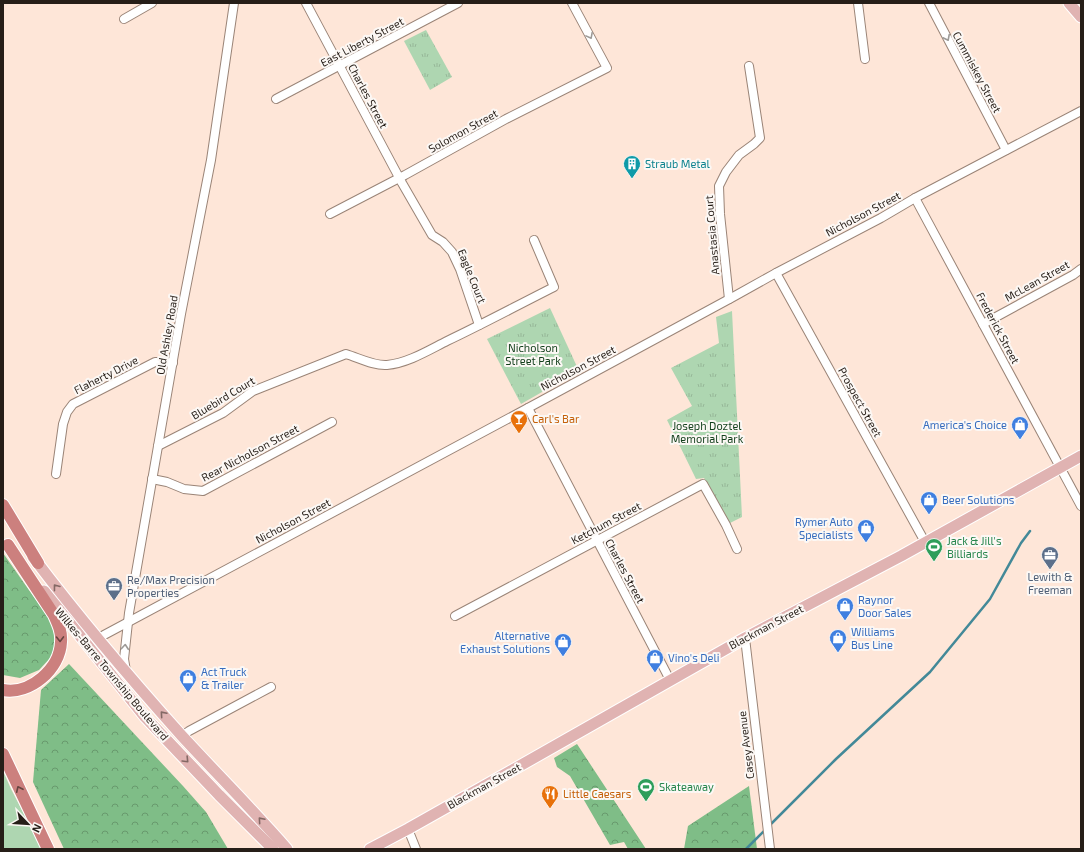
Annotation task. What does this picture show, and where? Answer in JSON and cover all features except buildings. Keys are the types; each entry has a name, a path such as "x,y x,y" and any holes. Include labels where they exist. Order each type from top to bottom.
{"highway":[{"path":"3,505 38,563"},
{"path":"3,690 13,691 23,689 45,676 56,661 61,643 61,634 54,615 5,542"},
{"path":"3,754 48,849"}],"main road":[{"path":"1070,3 1081,17"},
{"name":"Blackman Street","path":"370,849 408,829 745,638 925,542 1081,456"},
{"name":"Wilkes-Barre Township Boulevard","path":"3,516 38,563 126,672 182,736 287,849"},
{"name":"Wilkes-Barre Township Boulevard","path":"5,542 145,717 273,849"}],"street":[{"path":"124,19 152,3"},
{"name":"Old Ashley Road","path":"126,672 124,659 128,613 181,314 211,160 234,3"},
{"name":"Charles Street","path":"306,3 399,178"},
{"name":"East Liberty Street","path":"276,99 458,3"},
{"name":"Solomon Street","path":"330,214 506,119 607,68 572,3"},
{"path":"858,3 865,59"},
{"name":"Cummiskey Street","path":"929,3 1006,150"},
{"name":"Anastasia Court","path":"729,299 720,214 719,186 726,172 739,155 760,138 749,66"},
{"name":"Nicholson Street","path":"87,646 128,622 881,218 915,198 1081,111"},
{"name":"Eagle Court","path":"399,178 432,235 443,242 452,252 460,269 479,326"},
{"name":"Frederick Street","path":"915,198 1081,506"},
{"path":"479,326 554,287 534,240"},
{"name":"McLean Street","path":"983,324 1073,275 1081,269"},
{"name":"Prospect Street","path":"776,273 925,542"},
{"name":"Bluebird Court","path":"158,446 223,413 254,391 346,354 366,361 386,365 400,362 421,354 479,326"},
{"name":"Flaherty Drive","path":"56,474 63,424 67,412 73,404 156,362 173,364"},
{"name":"Charles Street","path":"528,408 670,680"},
{"name":"Rear Nicholson Street","path":"152,479 167,482 184,489 203,491 332,422"},
{"name":"Ketchum Street","path":"455,616 703,484 726,525 737,549"},
{"name":"Casey Avenue","path":"745,638 770,849"},
{"path":"182,736 271,687"},
{"path":"408,829 416,849"}],"green space":[{"path":"426,30 452,77 430,90 404,41"},
{"name":"Nicholson Street Park","path":"550,308 579,371 521,404 487,339"},
{"name":"Joseph Doztel Memorial Park","path":"732,311 742,517 730,523 704,478 696,479 667,420 692,406 671,368 719,343 716,317"},
{"path":"3,553 50,620 56,639 52,656 39,670 20,678 3,675"},
{"path":"69,664 206,812 228,849 64,849 33,782 41,690"},
{"path":"577,744 646,849 628,849 624,842 610,845 570,776 557,767 554,758"},
{"path":"3,771 11,789 42,849 3,849"},
{"path":"749,786 757,849 684,849 688,826"}],"waterway":[{"path":"769,826 836,759 930,672 990,599 1021,543 1030,531"},
{"path":"746,849 765,830"}],"place":[{"name":"Straub Metal","path":"632,179"},
{"name":"Carl's Bar","path":"519,434"},
{"name":"America's Choice","path":"1020,440"},
{"name":"Beer Solutions","path":"929,515"},
{"name":"Rymer Auto Specialists","path":"866,543"},
{"name":"Jack & Jill's Billiards","path":"934,562"},
{"name":"Lewith & Freeman","path":"1050,570"},
{"name":"Re/Max Precision Properties","path":"114,601"},
{"name":"Raynor Door Sales","path":"845,621"},
{"name":"Williams Bus Line","path":"838,653"},
{"name":"Alternative Exhaust Solutions","path":"563,657"},
{"name":"Vino's Deli","path":"655,673"},
{"name":"Act Truck & Trailer","path":"188,693"},
{"name":"Skateaway","path":"646,802"},
{"name":"Little Caesars","path":"550,809"}]}
